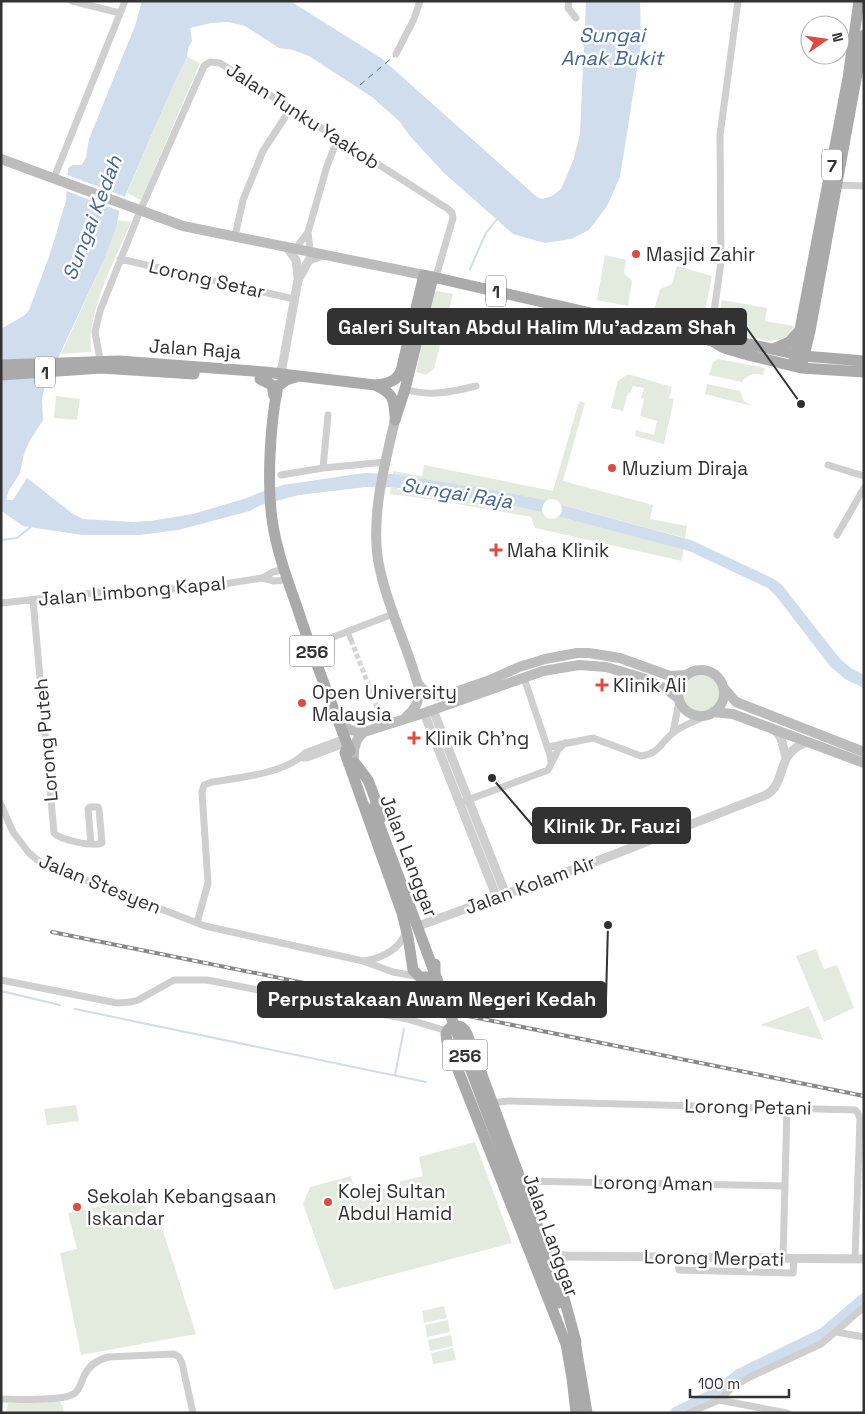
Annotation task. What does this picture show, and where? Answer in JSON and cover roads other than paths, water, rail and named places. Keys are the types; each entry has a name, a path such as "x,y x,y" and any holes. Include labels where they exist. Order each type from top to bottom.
{"main road":[{"name":"7","path":"806,330 859,1"},
{"name":"7","path":"799,361 837,185 864,36"},
{"path":"1,159 183,226 428,276 405,389 395,420 385,467 377,530 380,568 393,614 418,683 418,702 414,710 403,719"},
{"name":"1","path":"375,384 388,382 399,376 428,276 711,341 724,348 864,372"},
{"path":"773,349 789,342 806,330 823,359"},
{"name":"1","path":"711,341 726,339 773,349 799,361 823,359 864,362"},
{"name":"1","path":"1,365 95,365"},
{"name":"1","path":"1,376 95,365"},
{"name":"Jalan Raja","path":"95,365 280,378 298,376 375,384"},
{"name":"Jalan Raja","path":"95,365 260,379"},
{"name":"1","path":"260,379 280,378"},
{"name":"Jalan Langgar","path":"280,378 275,400 270,486 272,521 286,575 338,721 373,808 562,1314 570,1327 576,1413"},
{"path":"260,379 272,385 275,400"},
{"path":"375,384 391,395 394,403 395,420"},
{"path":"418,683 428,694 444,696 490,680 519,667 545,659 576,653 620,658 670,676 686,675 696,670 705,670 719,680 736,702 864,752"},
{"path":"347,742 345,753 406,928 413,970 418,976 423,978 432,976 436,970 372,791 365,775 355,761 355,744 364,732 429,712 551,669 589,665 606,667 643,678 661,687 679,700 690,714 697,716 733,714 864,763"},
{"path":"679,700 678,687 686,675"},
{"path":"709,714 722,702 723,687"},
{"path":"338,721 350,730 364,732"},
{"path":"456,1025 465,1029 568,1312 571,1343 447,1042 447,1030 450,1027 456,1025"},
{"name":"Jalan Langgar","path":"571,1343 587,1413"}],"street":[{"path":"72,1 120,13"},
{"path":"57,179 125,1"},
{"path":"396,54 414,19 420,1"},
{"path":"569,1 568,8 576,18"},
{"path":"711,341 721,262 720,135 738,1"},
{"name":"Jalan Tunku Yaakob","path":"137,210 204,66 210,62 220,63 452,213 453,218 437,273 428,276"},
{"path":"235,236 243,200 263,151 291,108"},
{"path":"310,251 308,232 327,166 338,138"},
{"path":"837,185 864,186"},
{"path":"95,365 95,332 100,311 137,210"},
{"path":"298,280 296,260 291,247 308,232"},
{"path":"280,378 298,280 309,260 326,254"},
{"name":"Lorong Setar","path":"120,259 294,299"},
{"path":"405,389 413,392 445,393 476,386"},
{"path":"323,468 328,415"},
{"path":"828,465 864,476"},
{"path":"281,475 323,468 385,467"},
{"path":"837,535 864,488"},
{"name":"Jalan Limbong Kapal","path":"1,603 113,590 198,588 262,578 273,572 286,575"},
{"name":"Jalan Limbong Kapal","path":"262,578 274,581 286,575"},
{"name":"Lorong Puteh","path":"33,600 54,833 61,839 95,845"},
{"path":"310,646 393,614"},
{"path":"348,632 351,640"},
{"path":"524,678 548,747 551,758 550,768"},
{"path":"673,732 679,700"},
{"path":"429,712 501,896"},
{"path":"548,747 593,738 641,756 648,756 656,752 673,732 709,714"},
{"path":"380,715 383,726"},
{"path":"775,730 781,738 786,757"},
{"path":"197,923 208,883 202,792 204,785 212,782 260,775 300,758 307,758 347,742"},
{"path":"786,757 796,746 809,742"},
{"path":"464,801 548,770 555,754 565,743"},
{"name":"Jalan Kolam Air","path":"421,925 605,858 766,795 774,787 786,757"},
{"name":"Jalan Stesyen","path":"1,805 13,832 29,853 40,862 205,926 363,961 393,972 423,978"},
{"path":"559,870 612,851"},
{"path":"363,961 378,958 389,952 402,939 406,928"},
{"path":"1,980 117,1003 138,1000 174,980 207,980 407,1019 447,1030"},
{"name":"Lorong Petani","path":"491,1103 508,1101 852,1109 858,1113 860,1119 859,1259"},
{"path":"783,1259 787,1108"},
{"name":"Lorong Aman","path":"520,1181 785,1186"},
{"name":"Lorong Merpati","path":"545,1250 564,1256 859,1259"},
{"path":"553,1272 564,1256"},
{"path":"678,1258 678,1270 793,1273 794,1259"},
{"path":"689,1413 720,1400 734,1386 750,1377 821,1344 864,1307"},
{"path":"836,1332 864,1337"},
{"path":"1,1399 55,1398 74,1395 79,1390 83,1377 89,1367 97,1360 108,1357 174,1354 179,1357 182,1363 193,1413"},
{"path":"720,1400 787,1413"}],"water":[{"path":"142,1 290,1 381,58 537,197 542,199 552,196 561,189 573,161 580,134 586,1 640,1 641,44 620,177 607,206 589,230 571,239 545,243 513,234 444,173 399,121 372,97 309,56 293,50 279,48 245,26 237,24 228,22 211,23 190,28 192,41 188,48 187,57 120,208 116,228 103,262 45,386 42,399 43,420 29,442 20,473 9,490 6,500 13,500 27,478 73,514 83,519 133,522 150,521 193,514 283,485 364,473 393,474 544,500 691,540 774,579 782,585 840,659 864,675 864,688 845,679 830,666 768,588 689,551 541,512 484,500 391,487 366,487 299,495 261,505 250,511 178,530 140,535 82,535 23,526 1,512 1,329 25,315 29,310 49,257 66,201 68,168 73,165 82,165 86,157 89,139 135,26"}],"waterway":[{"path":"470,269 486,233 497,219"},
{"path":"1,540 17,538 32,526"},
{"path":"1,991 60,1005"},
{"path":"75,1009 426,1082"},
{"path":"395,1075 404,1029"},
{"path":"676,1413 713,1395 739,1375 823,1334 864,1299"}],"tunnel":[{"path":"351,640 380,715"}],"railway":[{"path":"52,932 864,1096"}],"place":[{"name":"Masjid Zahir","path":"636,254"},
{"name":"Galeri Sultan Abdul Halim Mu'adzam Shah","path":"801,404"},
{"name":"Muzium Diraja","path":"612,468"},
{"name":"Maha Klinik","path":"496,550"},
{"name":"Klinik Ali","path":"602,685"},
{"name":"Open University Malaysia","path":"302,703"},
{"name":"Klinik Ch'ng","path":"414,738"},
{"name":"Klinik Dr. Fauzi","path":"492,778"},
{"name":"Perpustakaan Awam Negeri Kedah","path":"608,925"},
{"name":"Kolej Sultan Abdul Hamid","path":"328,1202"},
{"name":"Sekolah Kebangsaan Iskandar","path":"77,1207"}],"water label":[{"name":"Sungai Anak Bukit","path":"612,46"},
{"name":"Sungai Kedah","path":"92,218"},
{"name":"Sungai Raja","path":"457,493"}]}
